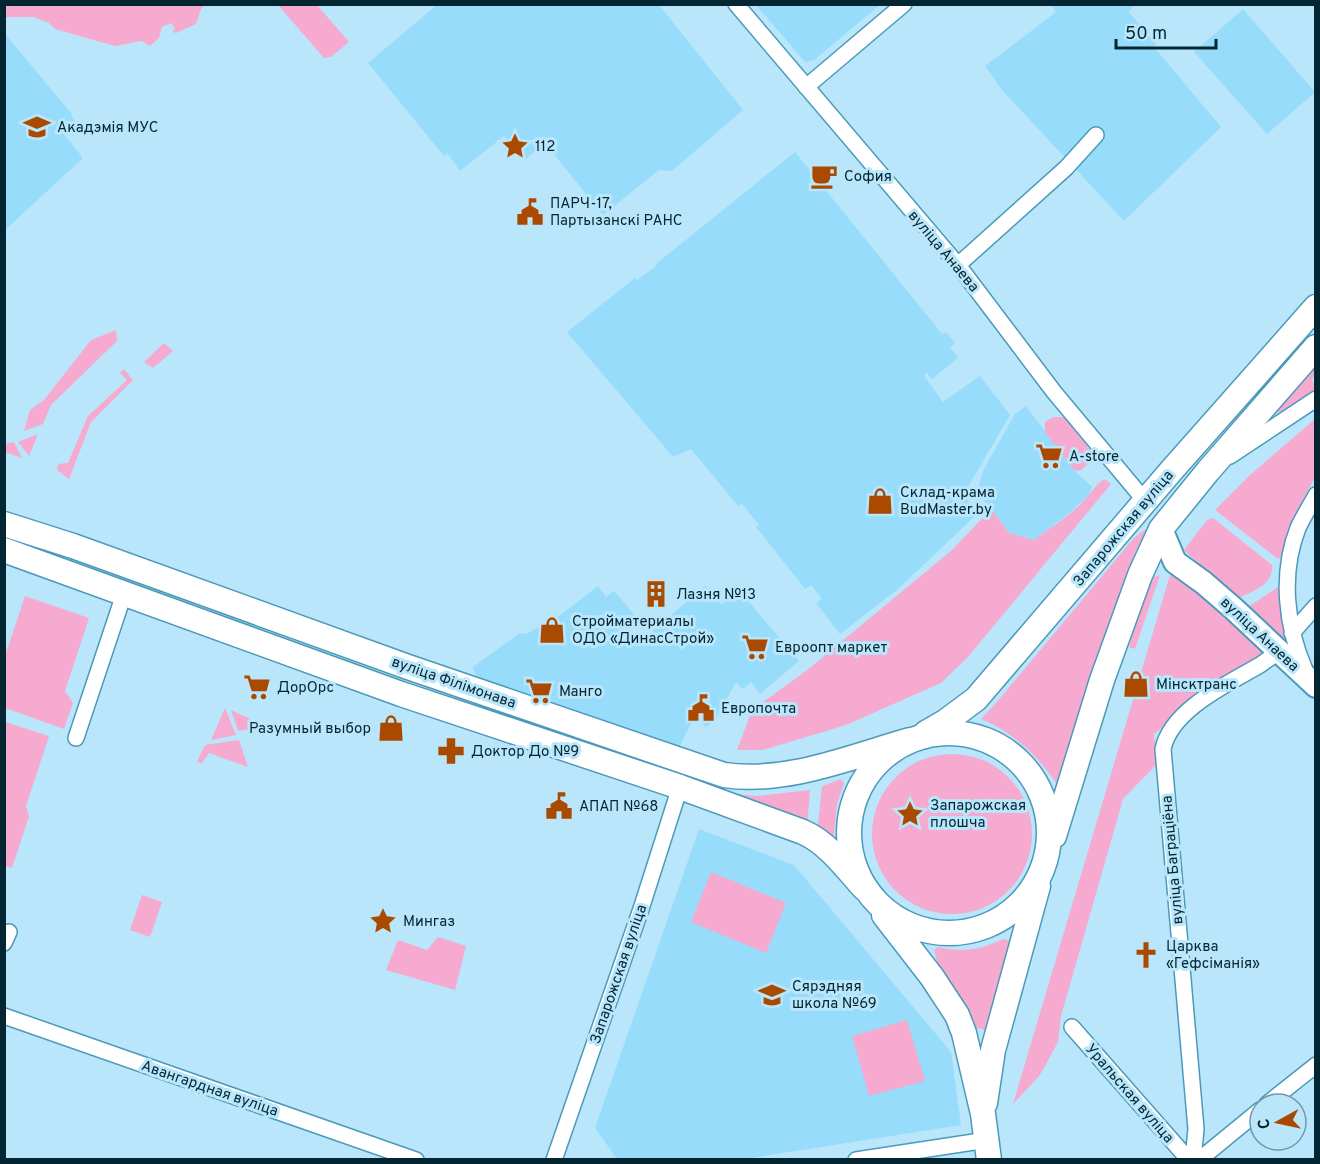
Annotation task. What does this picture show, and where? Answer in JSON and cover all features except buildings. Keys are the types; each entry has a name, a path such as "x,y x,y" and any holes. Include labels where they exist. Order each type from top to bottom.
{"main road":[{"name":"Запарожская вуліца","path":"915,738 945,722 976,699 1316,307"},
{"name":"Запарожская вуліца","path":"1045,863 1102,680 1140,575 1161,529 1208,471 1316,347"},
{"name":"вуліца Філімонава","path":"4,524 73,546 408,667 724,775 761,778 789,773 915,738"},
{"path":"65,571 73,546"},
{"name":"вуліца Філімонава","path":"4,550 401,694 680,787 813,837 836,856 868,893"},
{"path":"983,1114 993,1050 1045,863 1050,832 1044,802 1029,775 1016,760 999,747 981,739 961,734 940,733 915,738 891,751 875,765 862,783 853,803 849,825 850,847 855,868 868,893 932,977 957,1016 964,1033 983,1114 988,1150"},
{"path":"868,893 891,915 913,927 938,932 963,932 988,925 1010,912 1028,895 1045,863"}],"street":[{"name":"вуліца Анаева","path":"736,4 958,265 1054,392 1146,502"},
{"path":"806,87 904,4"},
{"path":"958,265 1066,168 1096,135"},
{"path":"1208,471 1316,399"},
{"path":"1312,682 1295,647 1287,599 1291,551 1298,528 1316,495"},
{"path":"1140,575 1175,562 1161,529"},
{"name":"вуліца Анаева","path":"1175,562 1212,589 1312,682"},
{"path":"76,738 124,594"},
{"path":"1292,633 1316,606"},
{"name":"вуліца Баграціёна","path":"1191,1160 1196,1129 1163,764 1165,740 1179,720 1209,695 1279,652"},
{"name":"Запарожская вуліца","path":"554,1160 641,909 680,787"},
{"name":"Авангардная вуліца","path":"4,1016 416,1160"},
{"name":"Уральская вуліца","path":"1072,1027 1191,1160"},
{"path":"1282,1092 1316,1065"},
{"path":"1198,1160 1248,1120"},
{"path":"856,1160 988,1150"}],"shaded area":[{"path":"438,4 659,5 743,110 672,171 659,170 603,215 545,143 525,160 504,136 460,171 447,153 444,156 368,63"},
{"path":"4,5 205,5 201,9 196,24 176,33 173,32 175,28 171,23 162,27 159,38 150,46 142,41 115,46 55,29 49,23 34,17 5,17"},
{"path":"278,5 317,5 349,42 331,57 324,58"},
{"path":"756,5 880,5 814,60 805,62"},
{"path":"1051,5 1133,5 1129,12 1156,45 1154,47 1221,127 1124,221 1002,90 985,66 1056,12"},
{"path":"1243,9 1315,92 1267,134 1194,52"},
{"name":"Акадэмія МУС","path":"5,34 72,114 76,122 63,133 83,158 5,230"},
{"path":"795,152 942,334 946,332 955,343 950,347 958,358 932,379 927,373 924,376 943,402 980,376 1010,415 965,492 974,517 898,589 840,634 816,603 822,599 811,585 805,589 756,527 759,525 742,504 738,506 691,449 673,457 567,332 635,278 637,280 655,267"},
{"path":"116,330 117,341 51,405 43,424 24,431 30,410 44,400 91,340"},
{"path":"164,343 173,351 153,368 144,362"},
{"path":"1315,361 1315,375 1312,378 1315,390 1284,412 1271,412"},
{"path":"124,369 133,380 91,422 69,479 57,470 58,464 68,463 88,416 127,380 120,373"},
{"path":"1026,406 1074,470 1092,487 1088,496 1034,540 1009,533 982,499 979,484 984,469 1015,414"},
{"path":"1053,417 1064,417 1090,450 1092,460 1080,471 1074,470 1045,432 1045,422"},
{"path":"1315,419 1315,477 1293,518 1281,557 1278,559 1215,510 1249,476"},
{"path":"38,434 29,456 18,442"},
{"path":"14,442 22,458 5,452 5,444"},
{"path":"1104,479 1111,484 967,658 941,683 846,725 763,750 737,750 752,710 806,671 952,550 991,509 1009,533 1034,540 1075,509"},
{"path":"1213,518 1272,565 1269,578 1261,587 1237,599 1184,550 1207,520"},
{"path":"1147,528 1136,551 1062,786 1057,784 1024,746 993,724 981,719 1134,538"},
{"path":"1160,575 1135,649 1129,647 1145,591 1152,578"},
{"path":"1170,575 1180,576 1266,650 1154,734 1157,764 1123,799 1061,1016 1058,1042 1040,1075 1013,1104"},
{"path":"598,586 606,597 614,591 638,619 628,627 641,641 705,586 722,605 739,590 799,661 760,694 751,682 743,689 736,682 715,720 706,727 695,715 679,748 482,680 475,674 473,667 520,633 526,634 562,614"},
{"path":"1278,587 1286,648 1245,609"},
{"path":"25,596 89,618 65,691 73,703 64,729 5,708 5,656"},
{"path":"225,708 236,735 211,740"},
{"path":"231,710 266,726 238,731"},
{"path":"5,722 49,736 26,806 29,816 12,868 5,866"},
{"path":"239,740 248,767 209,753 202,763 197,762 205,745"},
{"path":"952,754 983,760 1008,778 1026,803 1032,834 1026,865 1008,890 983,908 952,914 921,908 896,890 878,865 872,834 878,803 896,778 921,760"},
{"path":"841,779 844,783 837,804 833,844 817,833 822,786"},
{"path":"810,790 807,826 725,793 757,796"},
{"name":"Сярэдняя школа №69","path":"699,829 794,865 951,1052 961,1125 739,1160 617,1159 595,1128"},
{"path":"711,872 786,903 766,953 691,922"},
{"path":"142,895 162,902 150,937 130,930"},
{"path":"438,937 466,946 455,990 386,970 398,940 427,950"},
{"path":"1003,939 1014,942 988,1031 974,1027 963,1001 937,961 934,950 938,947 956,950 971,949"},
{"path":"907,1020 925,1081 869,1096 852,1036"}],"place":[{"name":"Акадэмія МУС","path":"37,127"},
{"name":"112","path":"515,146"},
{"name":"София","path":"824,176"},
{"name":"ПАРЧ-17, Партызанскі РАНС","path":"530,212"},
{"name":"А-store","path":"1049,456"},
{"name":"Склад-крама BudMaster.by","path":"880,501"},
{"name":"Лазня №13","path":"656,594"},
{"name":"Стройматериалы ОДО «ДинасСтрой»","path":"552,630"},
{"name":"Евроопт маркет","path":"755,647"},
{"name":"Мінсктранс","path":"1136,684"},
{"name":"ДорОрс","path":"257,687"},
{"name":"Манго","path":"539,691"},
{"name":"Европочта","path":"701,708"},
{"name":"Разумный выбор","path":"391,728"},
{"name":"Доктор До №9","path":"451,751"},
{"name":"АПАП №68","path":"559,806"},
{"name":"Запарожская плошча","path":"910,814"},
{"name":"Мингаз","path":"383,921"},
{"name":"Царква «Гефсіманія»","path":"1146,955"},
{"name":"Сярэдняя школа №69","path":"772,995"}]}
